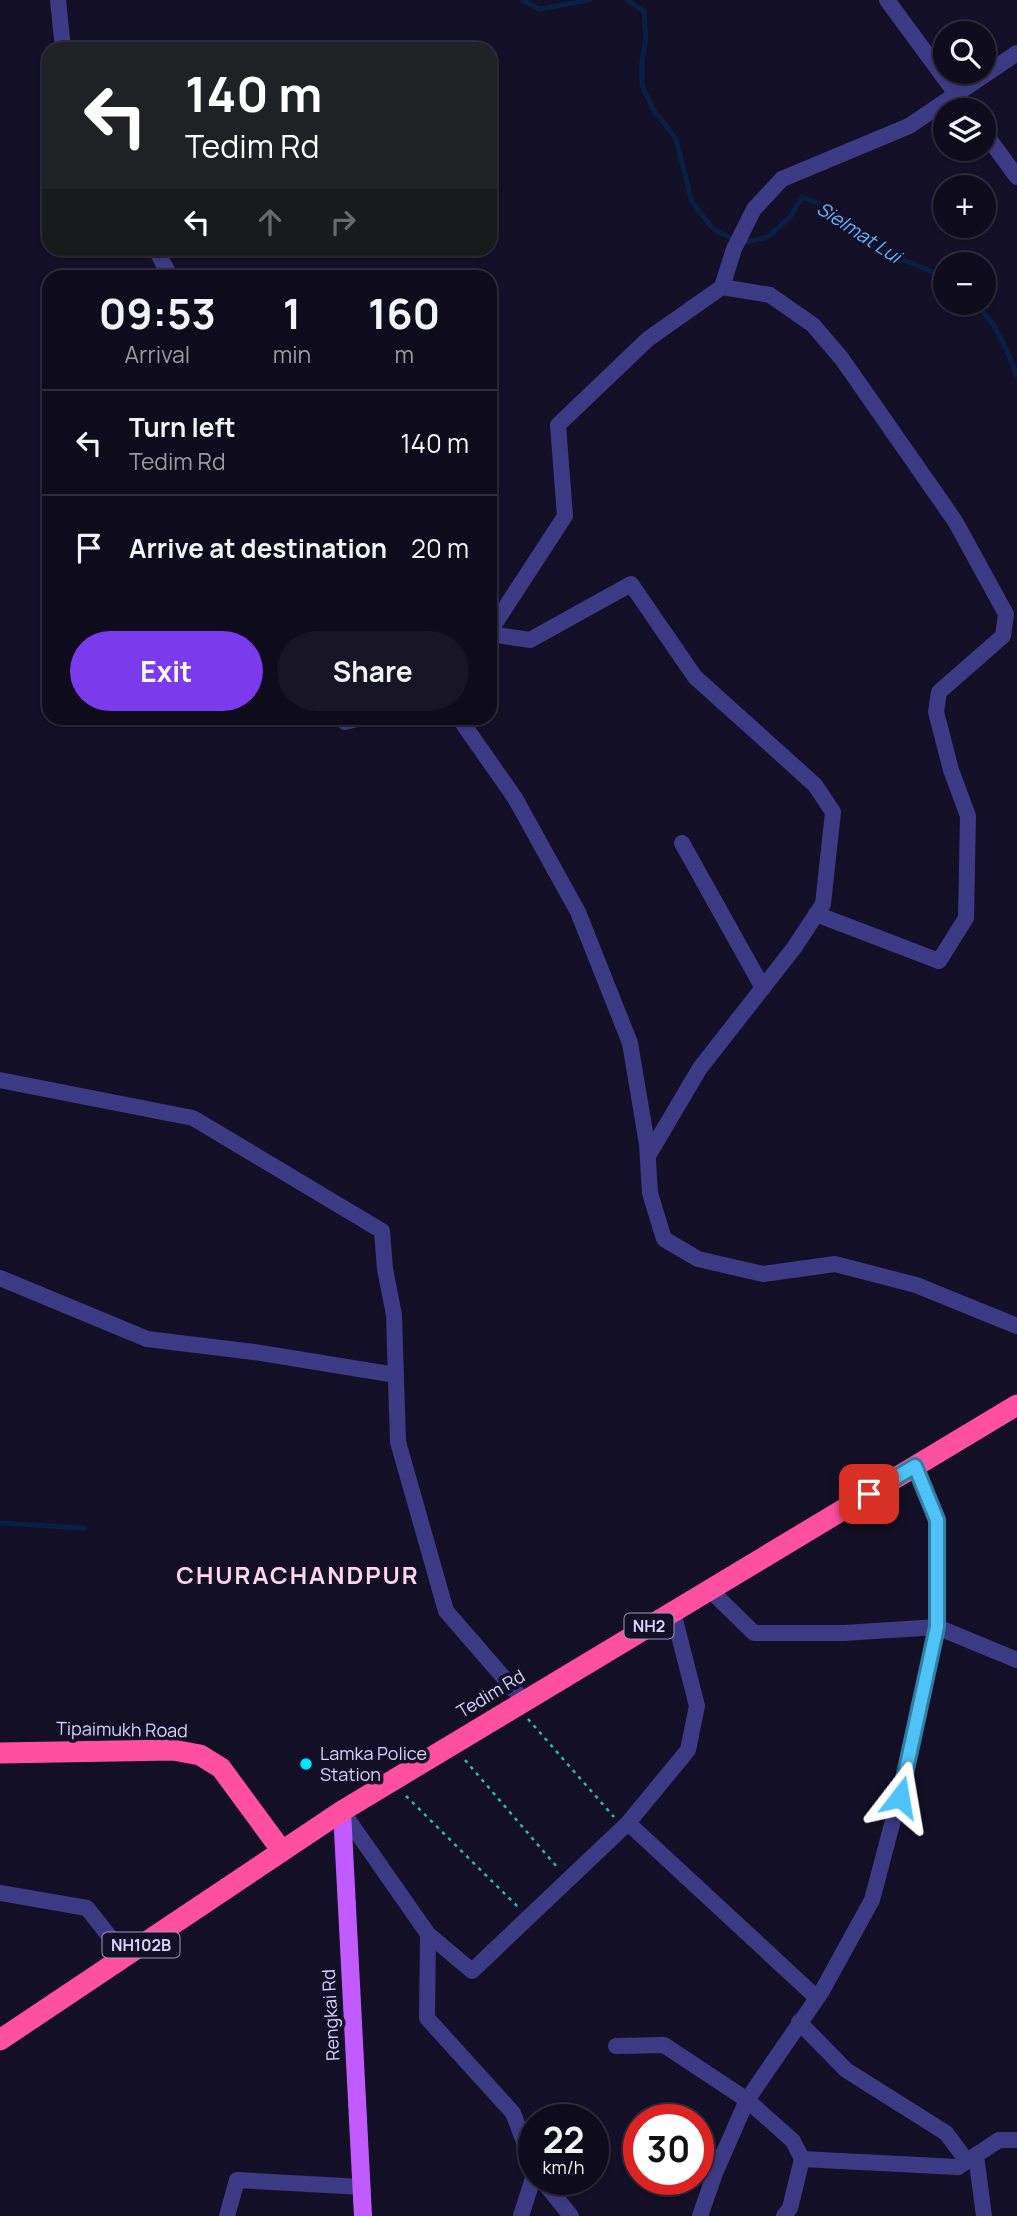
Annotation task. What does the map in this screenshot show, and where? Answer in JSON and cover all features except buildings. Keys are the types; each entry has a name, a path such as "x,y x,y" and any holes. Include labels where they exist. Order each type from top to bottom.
{"highway":[{"name":"Tedim Rd","path":"0,2040 342,1811 1017,1405"},
{"name":"Tipaimukh Road","path":"0,1753 173,1750 201,1755 221,1768 282,1851"}],"main road":[{"name":"Rengkai Rd","path":"342,1811 363,2216"}],"street":[{"path":"58,0 62,42"},
{"path":"887,0 959,98"},
{"path":"497,621 565,516 558,425 648,339 722,287 729,263 754,209 782,179 909,126 1017,53"},
{"path":"996,148 1017,177"},
{"path":"722,287 769,295 813,324 842,359 955,521 1006,614 1003,635 939,691 936,712 951,770 968,816 966,918 940,961 816,914"},
{"path":"497,633 530,640 631,584 695,677 815,785 833,812 823,904 794,948 699,1068 648,1156"},
{"path":"464,725 515,798 578,912 630,1043 648,1156 650,1193 664,1239 698,1259 763,1275 835,1264 916,1285 1017,1326"},
{"path":"682,842 763,988"},
{"path":"0,1080 193,1118 382,1231 385,1269 394,1315 398,1442 446,1611 521,1703"},
{"path":"0,1278 147,1339 254,1352 397,1376"},
{"path":"701,2216 715,2173 747,2100 817,1998 872,1900 906,1771 937,1627 937,1520 915,1466"},
{"path":"710,1590 754,1633 844,1633 937,1627 1017,1660"},
{"path":"342,1811 428,1934 472,1971 626,1826 688,1750 697,1706 673,1612"},
{"path":"626,1826 817,1998"},
{"path":"0,1894 87,1908 125,1956"},
{"path":"428,1934 428,2018 513,2113 518,2126"},
{"path":"799,2022 846,2070 946,2133 972,2158 984,2216"},
{"path":"616,2046 664,2045 747,2100 793,2141 802,2159 790,2208 784,2216"},
{"path":"802,2159 958,2167 999,2140 1017,2140"},
{"path":"227,2216 237,2180 361,2187"},
{"path":"521,2216 528,2195"},
{"path":"554,2195 571,2216"}],"path":[{"path":"521,1703 626,1826"},
{"path":"452,1745 568,1880"},
{"path":"391,1781 529,1917"}],"waterway":[{"name":"Sielmat Lui","path":"523,0 539,9 590,0"},
{"name":"Sielmat Lui","path":"627,0 644,11 646,39 642,85 653,109 676,139 692,202 713,229 741,243 768,237 790,217 802,197 826,206 886,253 933,272"},
{"name":"Sielmat Lui","path":"985,315 1005,346 1017,376"},
{"path":"0,1523 84,1528"}],"place":[{"name":"Lamka Police Station","path":"306,1764"}],"district":[{"name":"CHURACHANDPUR","path":"298,1576"}],"route":[{"path":"869,1494 915,1466 937,1520 937,1627 900,1797"}]}
